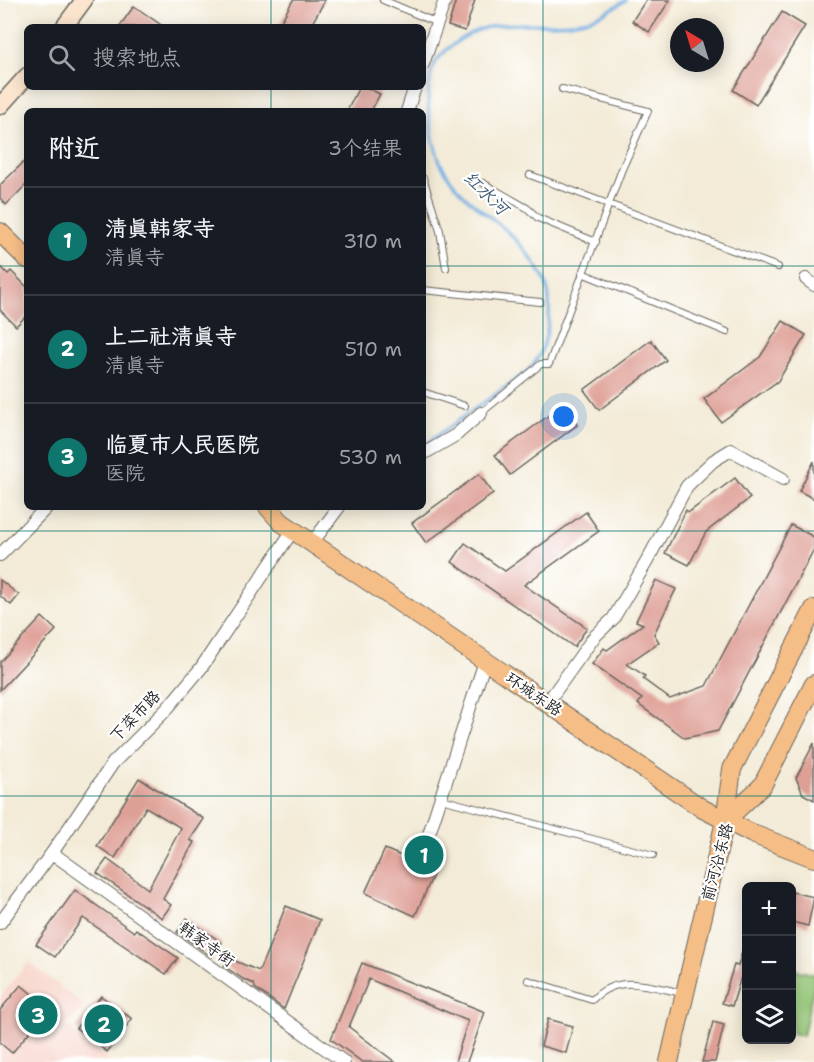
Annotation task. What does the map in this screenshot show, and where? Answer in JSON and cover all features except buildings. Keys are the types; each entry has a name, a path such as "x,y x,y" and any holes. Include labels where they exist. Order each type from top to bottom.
{"main road":[{"path":"66,24 84,0"},
{"path":"0,106 24,79"},
{"path":"0,232 24,256"},
{"name":"环城东路","path":"271,510 293,531 703,809 755,835 814,858"},
{"path":"725,821 732,769 814,609"},
{"name":"前河沿东路","path":"669,1062 725,821 762,786 814,684"}],"street":[{"path":"426,55 445,0"},
{"path":"408,108 414,90"},
{"path":"426,452 456,435 481,413"},
{"path":"547,703 594,637 613,619 687,486 712,461 731,450 783,479"},
{"path":"0,555 44,510"},
{"path":"312,543 337,510"},
{"name":"下菜市路","path":"0,923 52,853 113,763 166,710 201,668 293,531"},
{"path":"427,840 485,661"},
{"name":"韩家寺街","path":"52,853 344,1062"}],"lane":[{"path":"383,0 437,23"},
{"path":"481,413 541,364 549,364 622,169 648,111 562,89"},
{"path":"530,175 778,267"},
{"path":"483,183 527,208 538,218 596,242"},
{"path":"426,187 440,231 446,268"},
{"path":"582,273 727,332"},
{"path":"426,290 540,302"},
{"path":"426,393 465,406"},
{"path":"441,798 653,855"},
{"path":"528,980 592,1000 601,991 627,982 685,994"}],"shaded area":[{"path":"29,962 85,1006 66,1025 110,1062 0,1062 0,997"}],"green space":[{"path":"796,970 814,974 814,985 803,1036 796,1034"}],"waterway":[{"name":"红水河","path":"426,444 530,368 541,352 547,333 549,312 546,284 533,260 508,232 457,188 439,161 428,109 434,66 450,47 481,29 496,25 559,24 583,21 602,14 626,0"}],"place":[{"name":"清真韩家寺","path":"424,855"},
{"name":"临夏市人民医院","path":"38,1015"},
{"name":"上二社清真寺","path":"104,1024"}]}
